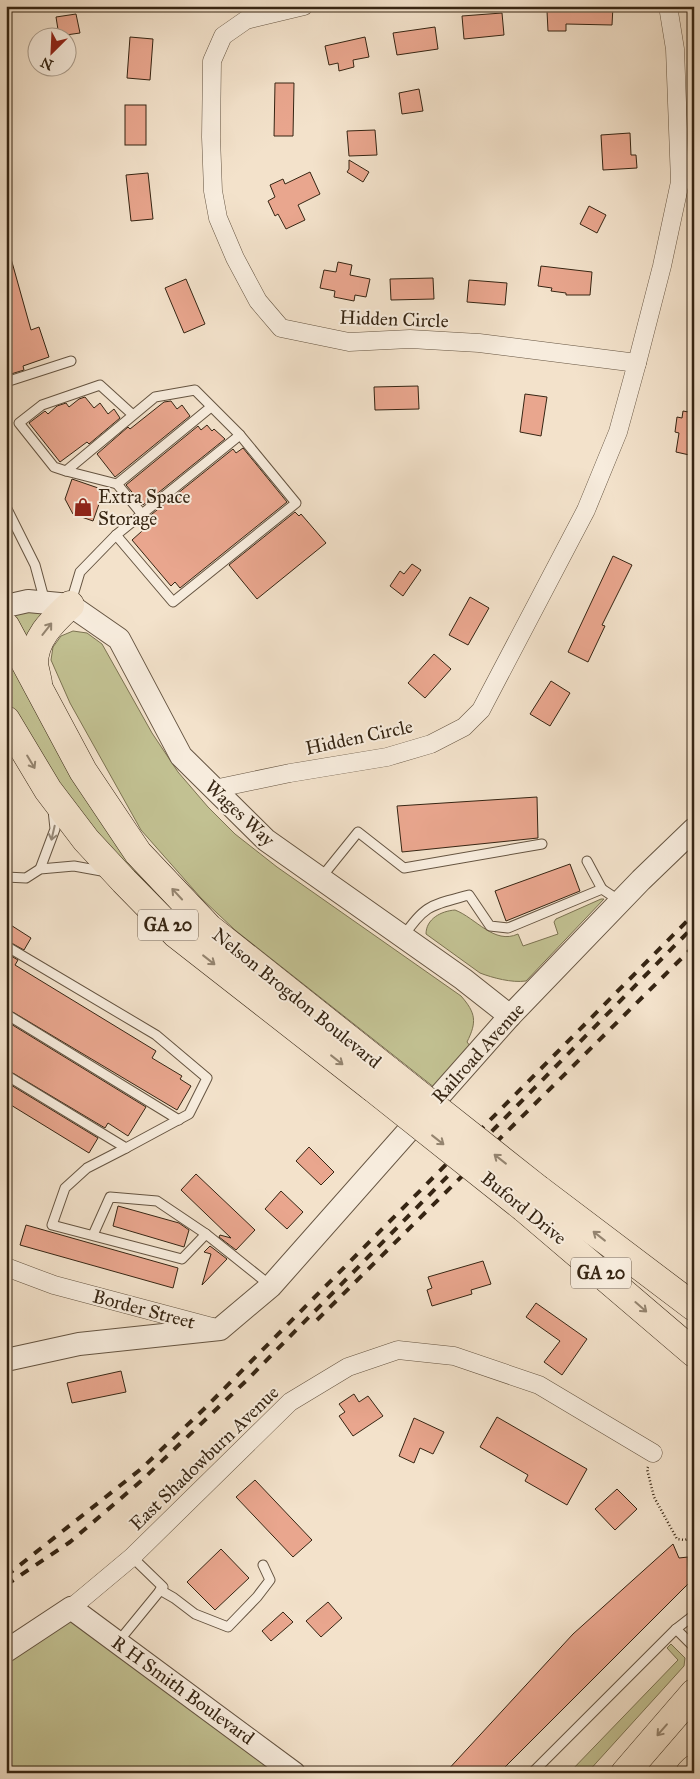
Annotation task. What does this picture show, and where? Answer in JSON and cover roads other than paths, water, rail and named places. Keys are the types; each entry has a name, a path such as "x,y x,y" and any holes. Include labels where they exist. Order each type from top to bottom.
{"main road":[{"path":"40,692 34,664 36,648 58,603"},
{"name":"Nelson Brogdon Boulevard","path":"6,627 82,771 138,852 209,928 381,1079"},
{"name":"Nelson Brogdon Boulevard","path":"6,720 51,794 86,840 176,934 381,1079"},
{"name":"Buford Drive","path":"381,1079 531,1198 694,1308"},
{"name":"Buford Drive","path":"531,1198 694,1352"},
{"path":"625,1773 694,1693"},
{"path":"690,1773 694,1769"}],"street":[{"name":"Hidden Circle","path":"304,6 242,13 223,36 212,61 211,137 213,191 218,218 235,258 258,301 281,328 349,342 410,339 478,343 636,363"},
{"name":"Hidden Circle","path":"214,789 290,773 387,757 431,744 464,727 481,710 586,510 618,432 662,266 680,182 675,49 668,6"},
{"path":"6,606 28,601 58,603"},
{"name":"Wages Way","path":"58,603 119,639 181,756 266,840 320,880 463,979 510,1016"},
{"name":"Railroad Avenue","path":"271,1286 510,1016 611,895 694,829"},
{"name":"Border Street","path":"6,1267 54,1285 220,1329 271,1286"},
{"path":"6,1360 79,1344 220,1329"},
{"name":"East Shadowburn Avenue","path":"71,1608 132,1557 290,1402 348,1367 398,1350 454,1356 538,1385 653,1453"},
{"path":"6,1652 71,1608"},
{"name":"R H Smith Boulevard","path":"71,1608 294,1773"}],"lane":[{"path":"6,382 71,361"},
{"path":"133,415 100,385 42,404 19,423 54,467 117,484 142,514"},
{"path":"66,471 155,397 195,390 240,435 296,503 173,602 116,535"},
{"path":"117,484 211,407"},
{"path":"6,507 35,565 58,603 80,572 116,535 240,435"},
{"path":"40,869 55,829 51,794"},
{"path":"320,880 358,832 404,868 542,844"},
{"path":"403,937 415,919 431,906 469,896 490,926 508,928 611,895 587,861"},
{"path":"6,877 26,878 40,869 74,866 117,874"},
{"path":"6,946 156,1035 206,1078 190,1114 87,1168 65,1188 52,1225 182,1259 206,1234"},
{"path":"6,1014 178,1120"},
{"path":"6,1075 126,1148"},
{"path":"93,1236 110,1197 157,1201 206,1234 271,1286"},
{"path":"118,1642 163,1587 132,1557"},
{"path":"160,1590 195,1614 228,1626 257,1597 270,1580 263,1565"},
{"path":"532,1773 676,1629 694,1615"},
{"path":"676,1629 694,1647"}],"railway":[{"path":"6,1576 141,1469 204,1409 694,914"},
{"path":"6,1585 70,1542 141,1481 248,1379 694,926"},
{"path":"317,1320 694,946"}],"place":[{"name":"Extra Space Storage","path":"83,507"}]}
